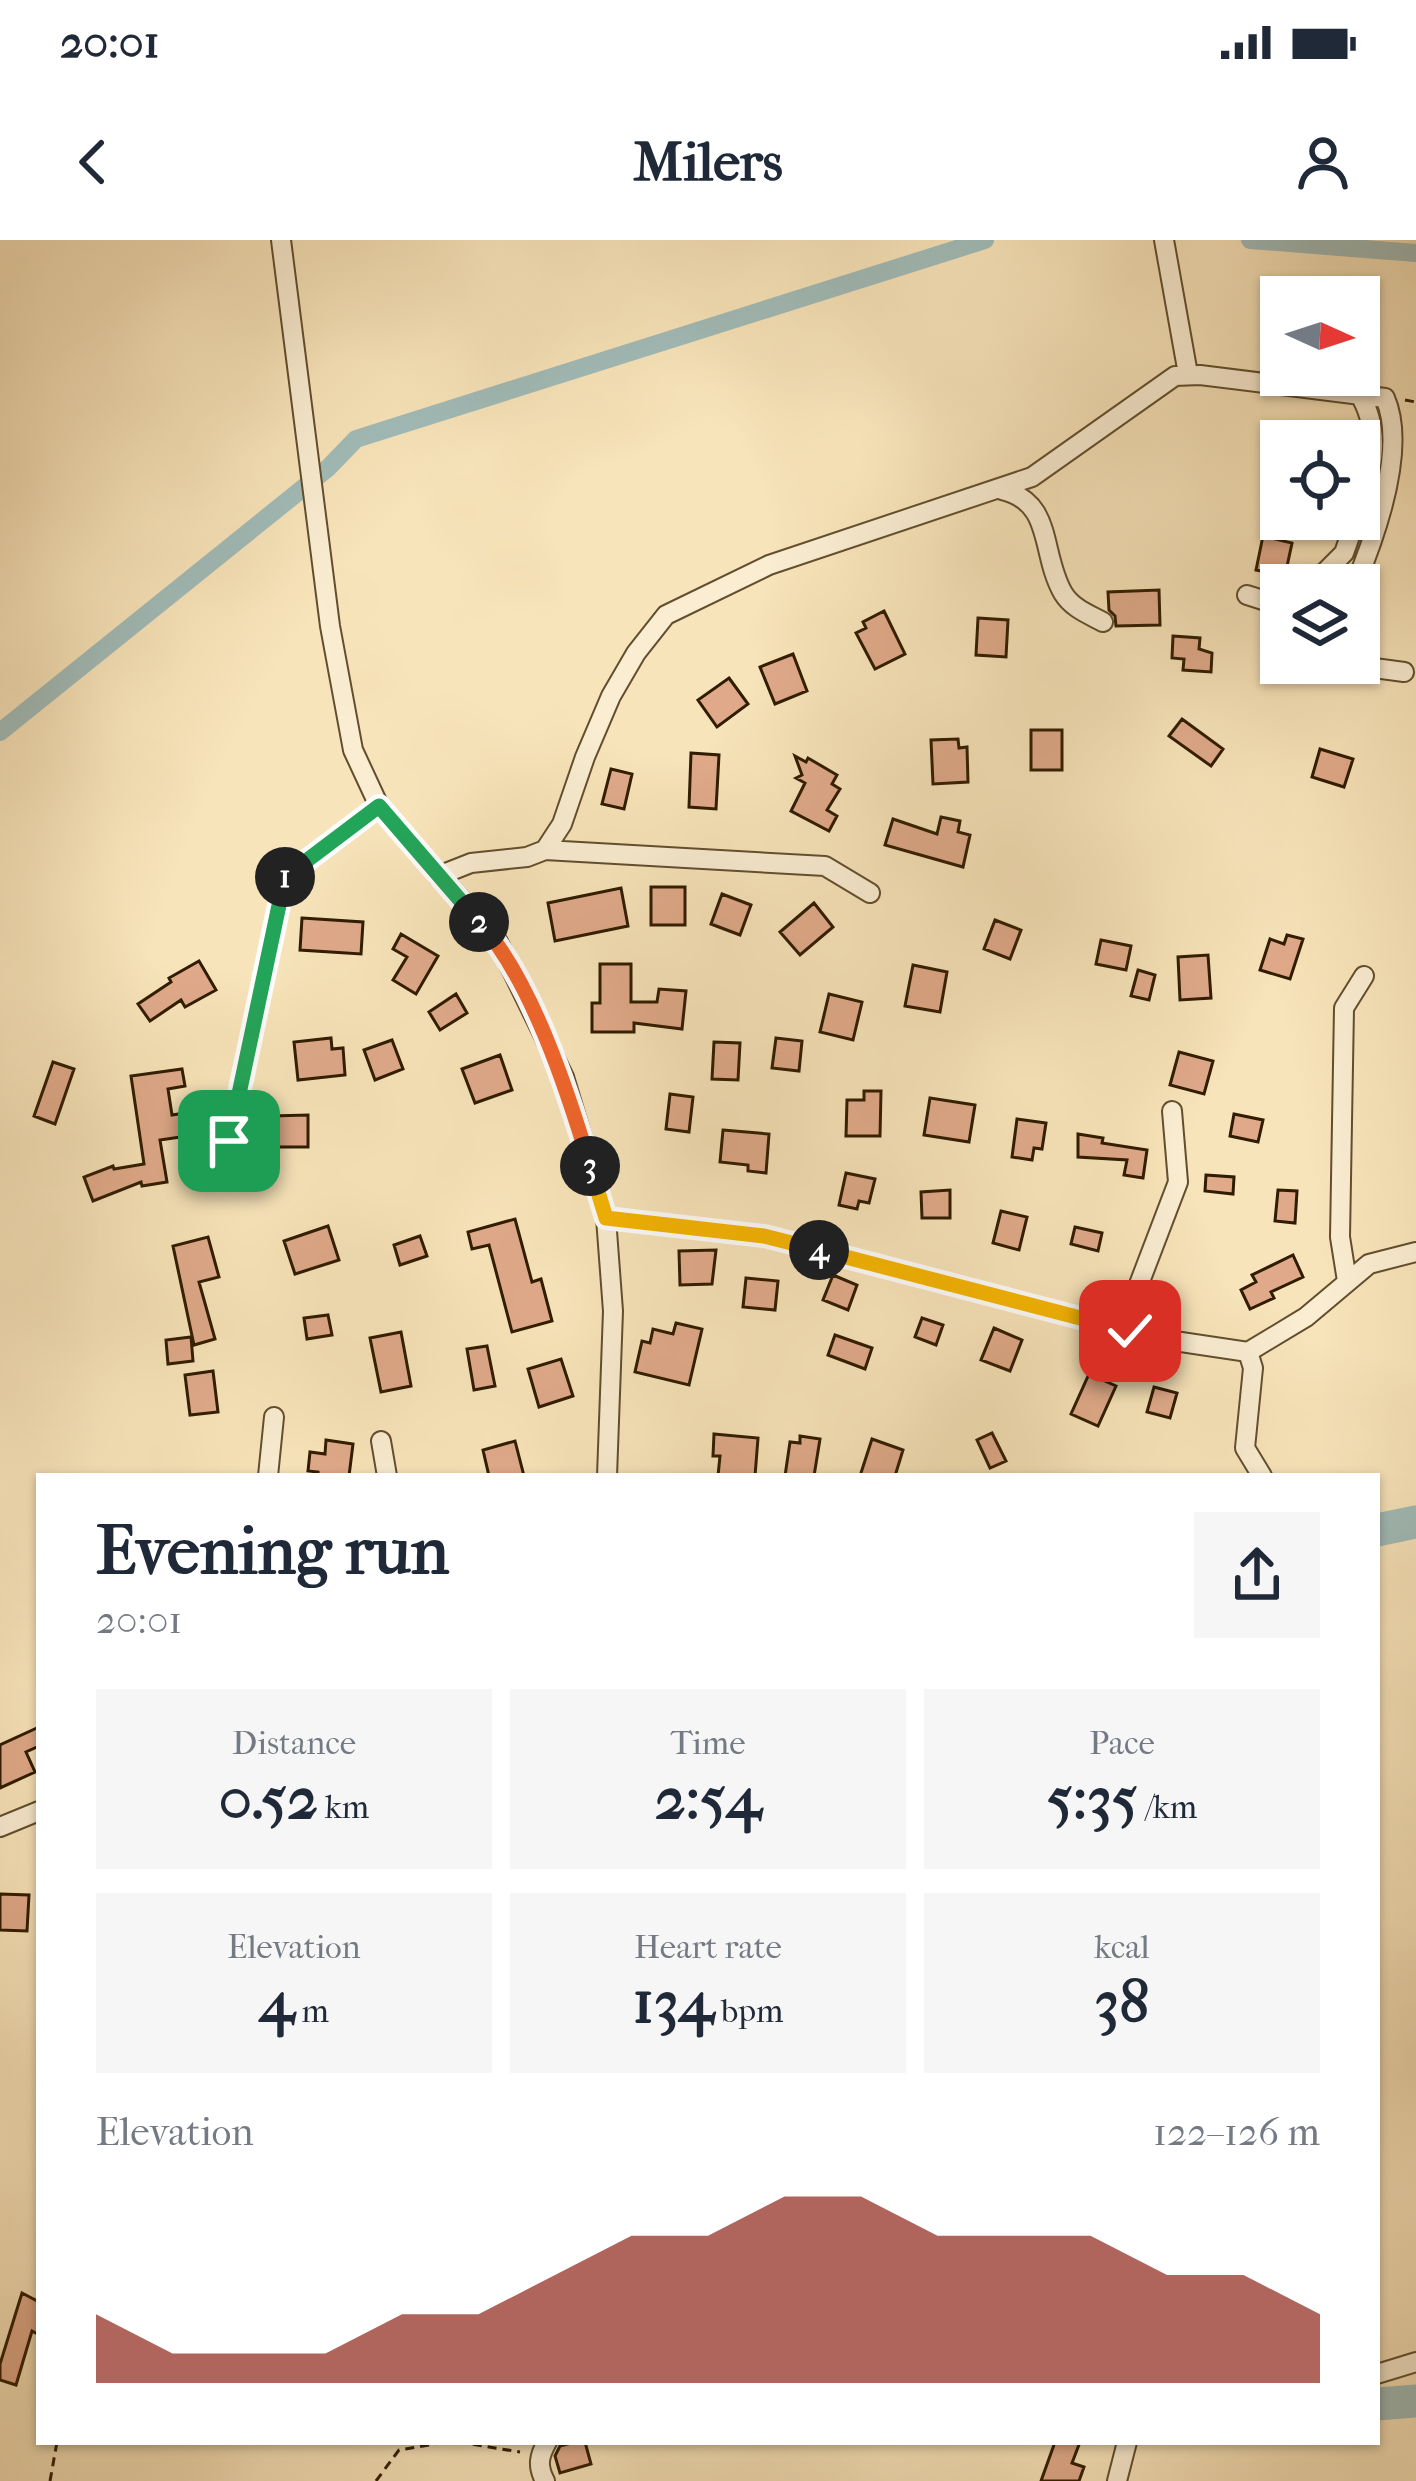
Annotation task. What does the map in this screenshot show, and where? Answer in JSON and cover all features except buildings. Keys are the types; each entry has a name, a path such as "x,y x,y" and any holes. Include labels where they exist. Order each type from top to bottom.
{"street":[{"path":"281,240 330,626 353,750 379,806 498,942 564,1077 606,1218 614,1311 608,1473"},
{"path":"1164,243 1188,374"},
{"path":"544,850 562,824 610,696 666,614 769,565 1032,477 1158,385 1188,374 1260,382"},
{"path":"1364,564 1375,536 1388,473 1392,414 1385,398 1376,396"},
{"path":"1002,490 1024,495 1035,508 1064,596 1077,609 1103,622"},
{"path":"1247,595 1260,599"},
{"path":"1380,669 1404,672"},
{"path":"229,1141 285,877 379,806"},
{"path":"438,876 471,863 526,857 544,850 825,866 870,892"},
{"path":"1347,1281 1340,1237 1345,1008 1364,976"},
{"path":"1130,1331 1136,1292 1178,1182 1172,1111"},
{"path":"606,1218 764,1236 1130,1331 1248,1352 1306,1317 1369,1264 1416,1252"},
{"path":"1248,1352 1253,1368 1245,1448 1260,1473"},
{"path":"268,1473 274,1417"},
{"path":"381,1441 386,1473"},
{"path":"0,1827 36,1812"},
{"path":"1380,2373 1416,2362"},
{"path":"1117,2481 1126,2445"},
{"path":"543,2448 539,2470 544,2481"}],"path":[{"path":"50,2481 56,2445"},
{"path":"376,2481 399,2450 428,2445"},
{"path":"500,2445 543,2448"}],"waterway":[{"path":"0,732 328,468 356,439 985,240"},
{"path":"1250,240 1416,253"},
{"path":"1380,1529 1416,1522"},
{"path":"1380,2404 1416,2401"}],"route":[{"path":"229,1141 285,877 379,806 498,942 564,1077 606,1218 764,1236 1130,1331"}]}
